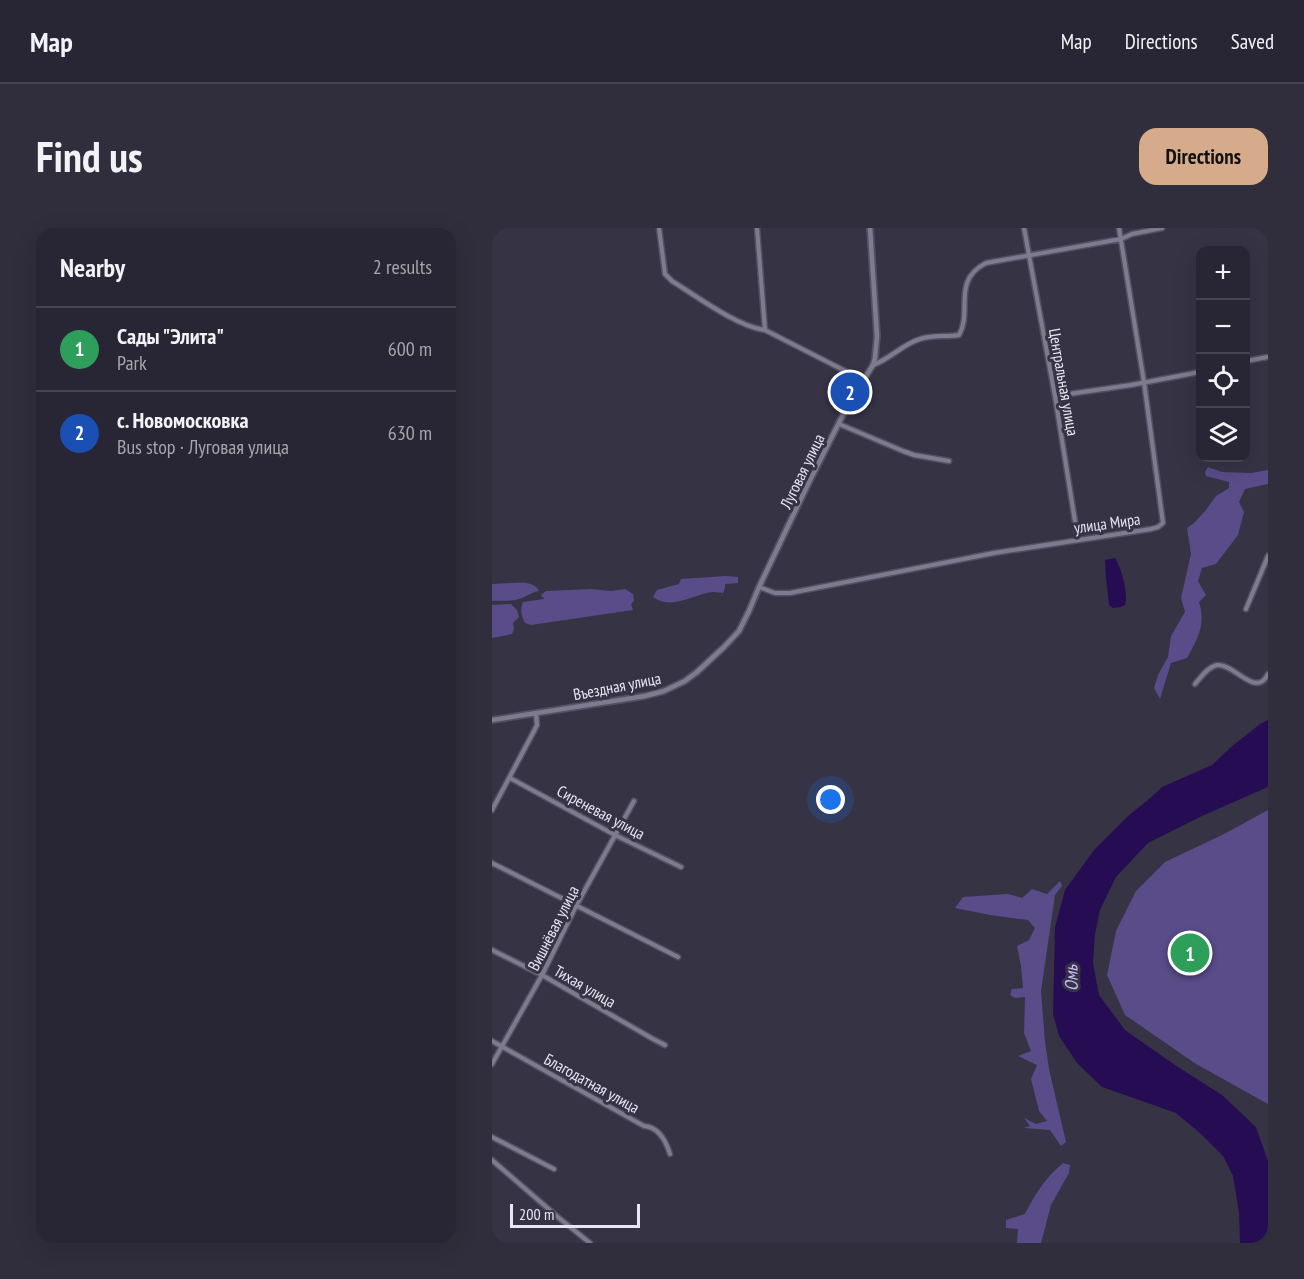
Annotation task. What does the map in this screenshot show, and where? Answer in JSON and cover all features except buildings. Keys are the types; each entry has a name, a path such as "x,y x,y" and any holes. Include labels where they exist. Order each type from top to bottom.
{"street":[{"path":"659,228 665,274 672,281 730,317 765,330 863,380"},
{"path":"757,228 765,330"},
{"name":"Луговая улица","path":"760,586 851,399 873,364 877,350 877,336 870,228"},
{"name":"Центральная улица","path":"1024,228 1055,396 1078,540"},
{"name":"улица Мира","path":"760,586 775,593 790,593 950,561 1150,529 1163,523 1144,382 1119,228"},
{"path":"873,364 920,339 959,335 964,317 964,292 967,283 986,263 1120,239 1161,228"},
{"path":"1250,360 1268,357"},
{"path":"1055,396 1196,373"},
{"path":"839,424 914,455 950,461"},
{"path":"1246,609 1268,556"},
{"name":"Въездная улица","path":"492,720 645,696 664,691 685,681 724,647 738,631 747,617 760,586"},
{"path":"1194,684 1210,668 1217,665 1223,665 1256,683 1262,682 1268,674"},
{"path":"492,810 537,725 536,713"},
{"name":"Сиреневая улица","path":"510,778 615,835 681,867"},
{"name":"Вишнёвая улица","path":"492,1064 634,801"},
{"path":"492,863 678,957"},
{"name":"Тихая улица","path":"492,950 542,975 665,1045"},
{"name":"Благодатная улица","path":"492,1041 644,1126 653,1127 668,1146 670,1154"},
{"path":"492,1137 554,1169"},
{"path":"492,1160 590,1243"}],"shaded area":[{"path":"1208,467 1222,472 1251,473 1268,470 1268,484 1245,489 1239,502 1244,512 1238,535 1216,564 1202,568 1198,581 1206,595 1199,602 1202,618 1200,631 1187,658 1171,663 1160,699 1154,688 1168,657 1171,636 1185,612 1181,598 1191,554 1187,528 1206,510 1216,496 1229,488 1229,482 1206,476 1205,472"},
{"path":"738,577 738,583 725,584 723,593 705,593 675,602 660,601 653,597 657,590 679,584 681,579"},
{"path":"492,584 531,584 539,591 516,600 492,601"},
{"path":"591,589 611,591 625,589 633,594 634,601 631,604 633,610 531,625 525,623 521,610 523,602 544,599 541,595 546,591"},
{"path":"511,604 517,610 519,617 513,623 512,634 492,638 492,605"},
{"path":"1268,810 1268,1104 1196,1064 1125,1015 1107,975 1116,931 1136,891 1165,862"},
{"path":"1060,881 1062,886 1055,895 1041,991 1049,1069 1066,1142 1061,1146 1050,1130 1024,1128 1030,1126 1024,1118 1036,1124 1047,1121 1039,1111 1031,1079 1037,1065 1018,1056 1031,1051 1024,1033 1025,997 1015,998 1010,995 1012,989 1023,988 1017,946 1029,940 1035,928 1028,920 955,908 963,897 1008,894 1022,898 1032,889 1047,894"},
{"path":"1063,1163 1070,1165 1069,1173 1051,1205 1041,1243 1017,1243 1018,1229 1006,1228 1006,1220 1025,1214 1041,1186"}],"water":[{"path":"1115,558 1124,581 1126,600 1125,605 1113,608 1109,605 1105,560"},
{"name":"Омь","path":"1268,720 1268,787 1148,843 1116,877 1100,910 1095,934 1093,963 1099,995 1125,1030 1222,1095 1256,1127 1268,1161 1268,1243 1240,1243 1239,1213 1233,1176 1223,1156 1176,1113 1102,1087 1077,1063 1059,1036 1053,1014 1055,927 1065,890 1094,850 1128,816 1162,787 1212,765 1231,747"}],"place":[{"name":"с. Новомосковка","path":"850,392"},
{"name":"Сады \"Элита\"","path":"1190,953"}]}
